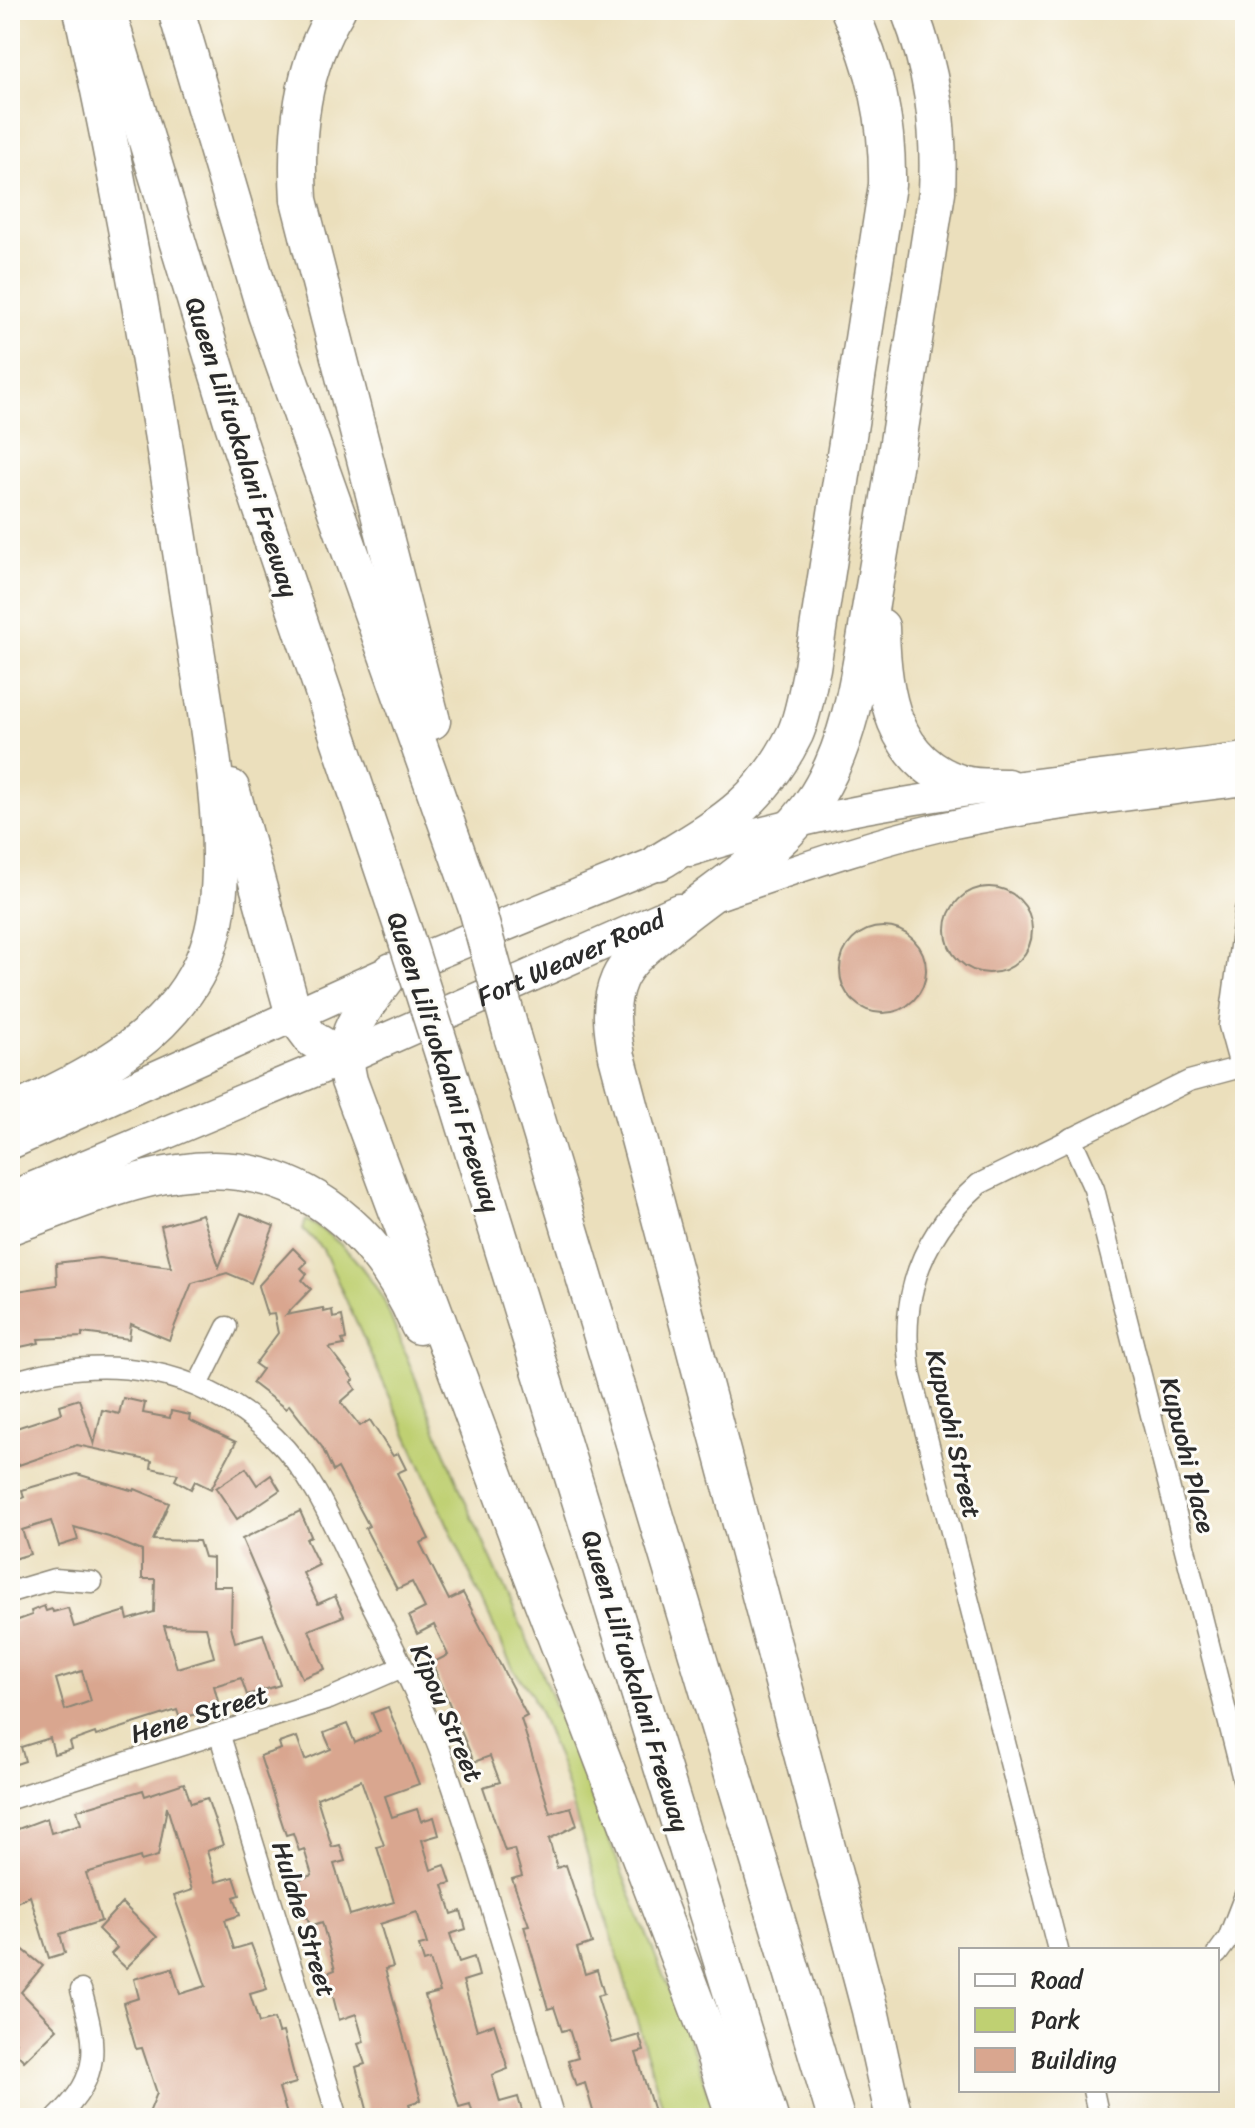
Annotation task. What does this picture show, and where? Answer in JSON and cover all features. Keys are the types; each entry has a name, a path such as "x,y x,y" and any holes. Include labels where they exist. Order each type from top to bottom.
{"highway":[{"path":"10,1114 106,1067 137,1045 166,1017 207,953 221,881 199,671 165,444 121,190 82,10"},
{"name":"Queen Liliʻuokalani Freeway","path":"107,10 232,421 444,1057 770,2118"},
{"path":"176,10 266,314 477,909"},
{"path":"337,10 312,65 300,109 296,155 299,200 408,624 477,909 512,1036 836,2118"},
{"path":"659,862 732,818 768,779 796,731 812,668 887,185 887,139 881,94 868,51 849,10"},
{"path":"894,2118 870,2010 613,1036 612,1006 619,977 632,958 697,902 767,852 800,820 835,762 849,721 881,550 937,192 939,143 935,94 923,45 909,10"},
{"path":"881,550 884,690 899,732 926,766 965,785 1007,787"},
{"path":"199,671 294,1015 312,1039 344,1058"},
{"name":"Fort Weaver Road","path":"10,1143 392,971 659,862"},
{"name":"Fort Weaver Road","path":"10,1198 344,1058 697,902"},
{"path":"392,971 350,1029 344,1058 526,1559 656,1894 735,2118"},
{"path":"10,1226 125,1186 191,1171 221,1171 276,1181 338,1213 379,1253 403,1289 475,1456 526,1559"}],"main road":[{"path":"1111,786 1245,757"},
{"path":"1111,786 1245,781"},
{"name":"Fort Weaver Road","path":"659,862 800,820 1007,787 1111,786"},
{"name":"Fort Weaver Road","path":"697,902 863,847 1111,786"}],"street":[{"path":"1242,1066 1229,1026 1245,910"},
{"name":"Kupuohi Street","path":"1057,1948 911,1375 906,1322 913,1282 927,1245 959,1201 979,1184 1189,1081 1242,1066"},
{"name":"Kupuohi Place","path":"1071,1138 1094,1189 1245,1787"},
{"path":"198,1385 227,1327"},
{"name":"Kipou Street","path":"10,1383 62,1369 105,1367 150,1371 198,1385 275,1438 314,1487 448,1774 554,2118"},
{"path":"10,1592 54,1579 92,1582"},
{"name":"Hene Street","path":"10,1799 220,1736 329,1699 400,1668"},
{"name":"Hulahe Street","path":"220,1736 338,2118"},
{"path":"1219,1951 1228,1939 1245,1895"},
{"path":"57,2118 79,2097 94,2055 92,2028 81,1990"},
{"path":"1093,2092 1099,2118"}],"green space":[{"path":"306,1220 351,1254 384,1301 466,1503 540,1668 696,2057 716,2118 666,2118 561,1766 531,1693 513,1669 323,1249 303,1229"}],"building":[{"path":"989,887 1006,890 1020,899 1029,913 1032,930 1029,947 1020,961 1006,970 989,973 972,970 958,961 949,947 946,930 949,913 958,899 972,890"},
{"path":"883,927 900,930 914,939 923,953 926,970 923,987 914,1001 900,1010 883,1013 866,1010 852,1001 843,987 840,970 843,953 852,939 866,930"},
{"path":"241,1213 274,1226 251,1283 227,1273 192,1283 169,1340 131,1324 129,1339 82,1333 82,1337 38,1339 39,1343 20,1347 17,1330 10,1331 10,1292 57,1285 56,1263 99,1258 171,1267 161,1226 202,1214 219,1267"},
{"path":"293,1248 307,1262 301,1268 307,1274 302,1280 311,1289 286,1315 323,1308 324,1312 332,1310 333,1318 342,1316 346,1339 342,1340 344,1345 329,1348 354,1380 351,1382 356,1389 341,1402 360,1426 370,1420 393,1456 398,1453 406,1469 397,1473 429,1539 420,1543 449,1600 463,1593 527,1716 521,1719 550,1813 571,1807 577,1825 549,1839 557,1868 566,1865 592,1943 577,1948 585,1974 597,1970 604,1994 597,1996 612,2043 639,2035 644,2051 636,2053 656,2118 595,2118 585,2083 576,2086 568,2061 578,2058 569,2029 562,2031 554,2007 548,2009 524,1926 529,1925 512,1879 522,1876 514,1849 505,1851 483,1787 500,1782 490,1756 474,1762 432,1663 448,1655 434,1625 417,1634 409,1616 425,1608 412,1582 397,1589 365,1528 369,1526 338,1468 333,1471 322,1447 289,1405 286,1409 252,1383 262,1369 255,1364 278,1333 274,1314 267,1315 258,1286"},
{"path":"123,1398 145,1403 143,1413 170,1418 171,1411 190,1415 189,1420 236,1442 211,1489 195,1481 191,1489 175,1480 178,1474 151,1468 152,1461 77,1445 10,1468 10,1430 62,1413 60,1405 79,1399 94,1445 102,1410 119,1414"},
{"path":"246,1468 257,1485 271,1475 280,1490 237,1519 216,1488"},
{"path":"77,1474 135,1489 169,1503 153,1540 199,1541 204,1557 213,1558 213,1586 232,1586 231,1626 235,1642 263,1634 280,1685 247,1695 241,1678 214,1686 218,1701 204,1705 206,1711 180,1719 177,1710 96,1736 95,1733 70,1742 72,1749 54,1754 50,1738 21,1747 25,1761 10,1766 10,1623 32,1615 31,1611 44,1606 46,1611 52,1609 53,1612 68,1608 74,1627 126,1611 128,1620 154,1612 155,1579 142,1579 142,1551 109,1537 74,1527 78,1540 59,1546 51,1521 22,1530 30,1554 10,1560 10,1502 24,1497 22,1490","holes":["164,1626 206,1627 214,1657 177,1668","82,1671 91,1701 65,1710 56,1679"]},
{"path":"300,1511 311,1536 306,1539 319,1565 303,1573 318,1604 335,1596 344,1616 309,1630 325,1669 302,1678 242,1539"},
{"path":"388,1707 419,1784 385,1796 392,1817 417,1809 421,1821 434,1817 439,1835 422,1840 431,1870 445,1865 451,1883 443,1885 452,1914 461,1911 466,1929 450,1934 459,1962 474,1957 479,1976 463,1981 477,2030 494,2024 508,2069 492,2075 500,2102 518,2097 524,2118 474,2118 470,2104 459,2107 425,1996 440,1992 430,1960 424,1962 419,1946 427,1944 417,1912 380,1924 393,1967 385,1969 421,2100 409,2104 413,2118 388,2118 385,2108 368,2113 356,2067 365,2064 358,2044 364,2042 356,2014 339,2020 327,1973 335,1970 322,1922 310,1926 296,1880 312,1875 304,1849 299,1851 293,1833 286,1835 260,1756 281,1749 279,1743 297,1737 305,1760 331,1749 324,1733 347,1724 355,1743 380,1732 372,1713","holes":["361,1780 384,1845 377,1847 394,1902 350,1915 334,1864 345,1861 340,1845 332,1847 317,1798"]},
{"path":"184,1783 191,1803 207,1798 223,1845 207,1851 216,1882 234,1877 240,1895 234,1897 240,1915 225,1920 234,1949 251,1944 261,1970 267,1989 250,1994 259,2023 274,2019 278,2033 283,2032 296,2083 279,2088 288,2118 147,2118 157,2093 142,2048 136,2049 123,2003 139,1998 134,1979 172,1968 180,1994 206,1986 174,1896 192,1890 167,1807 158,1856 141,1861 140,1857 86,1873 101,1921 60,1934 65,1953 49,1958 30,1896 10,1905 10,1832 47,1818 51,1833 81,1824 77,1810 143,1790 145,1796"},
{"path":"122,1903 157,1937 126,1968 111,1954 117,1948 98,1929"},
{"path":"10,1939 43,1966 21,1992 57,2029 24,2061 11,2047 16,2042 10,2036"}]}
